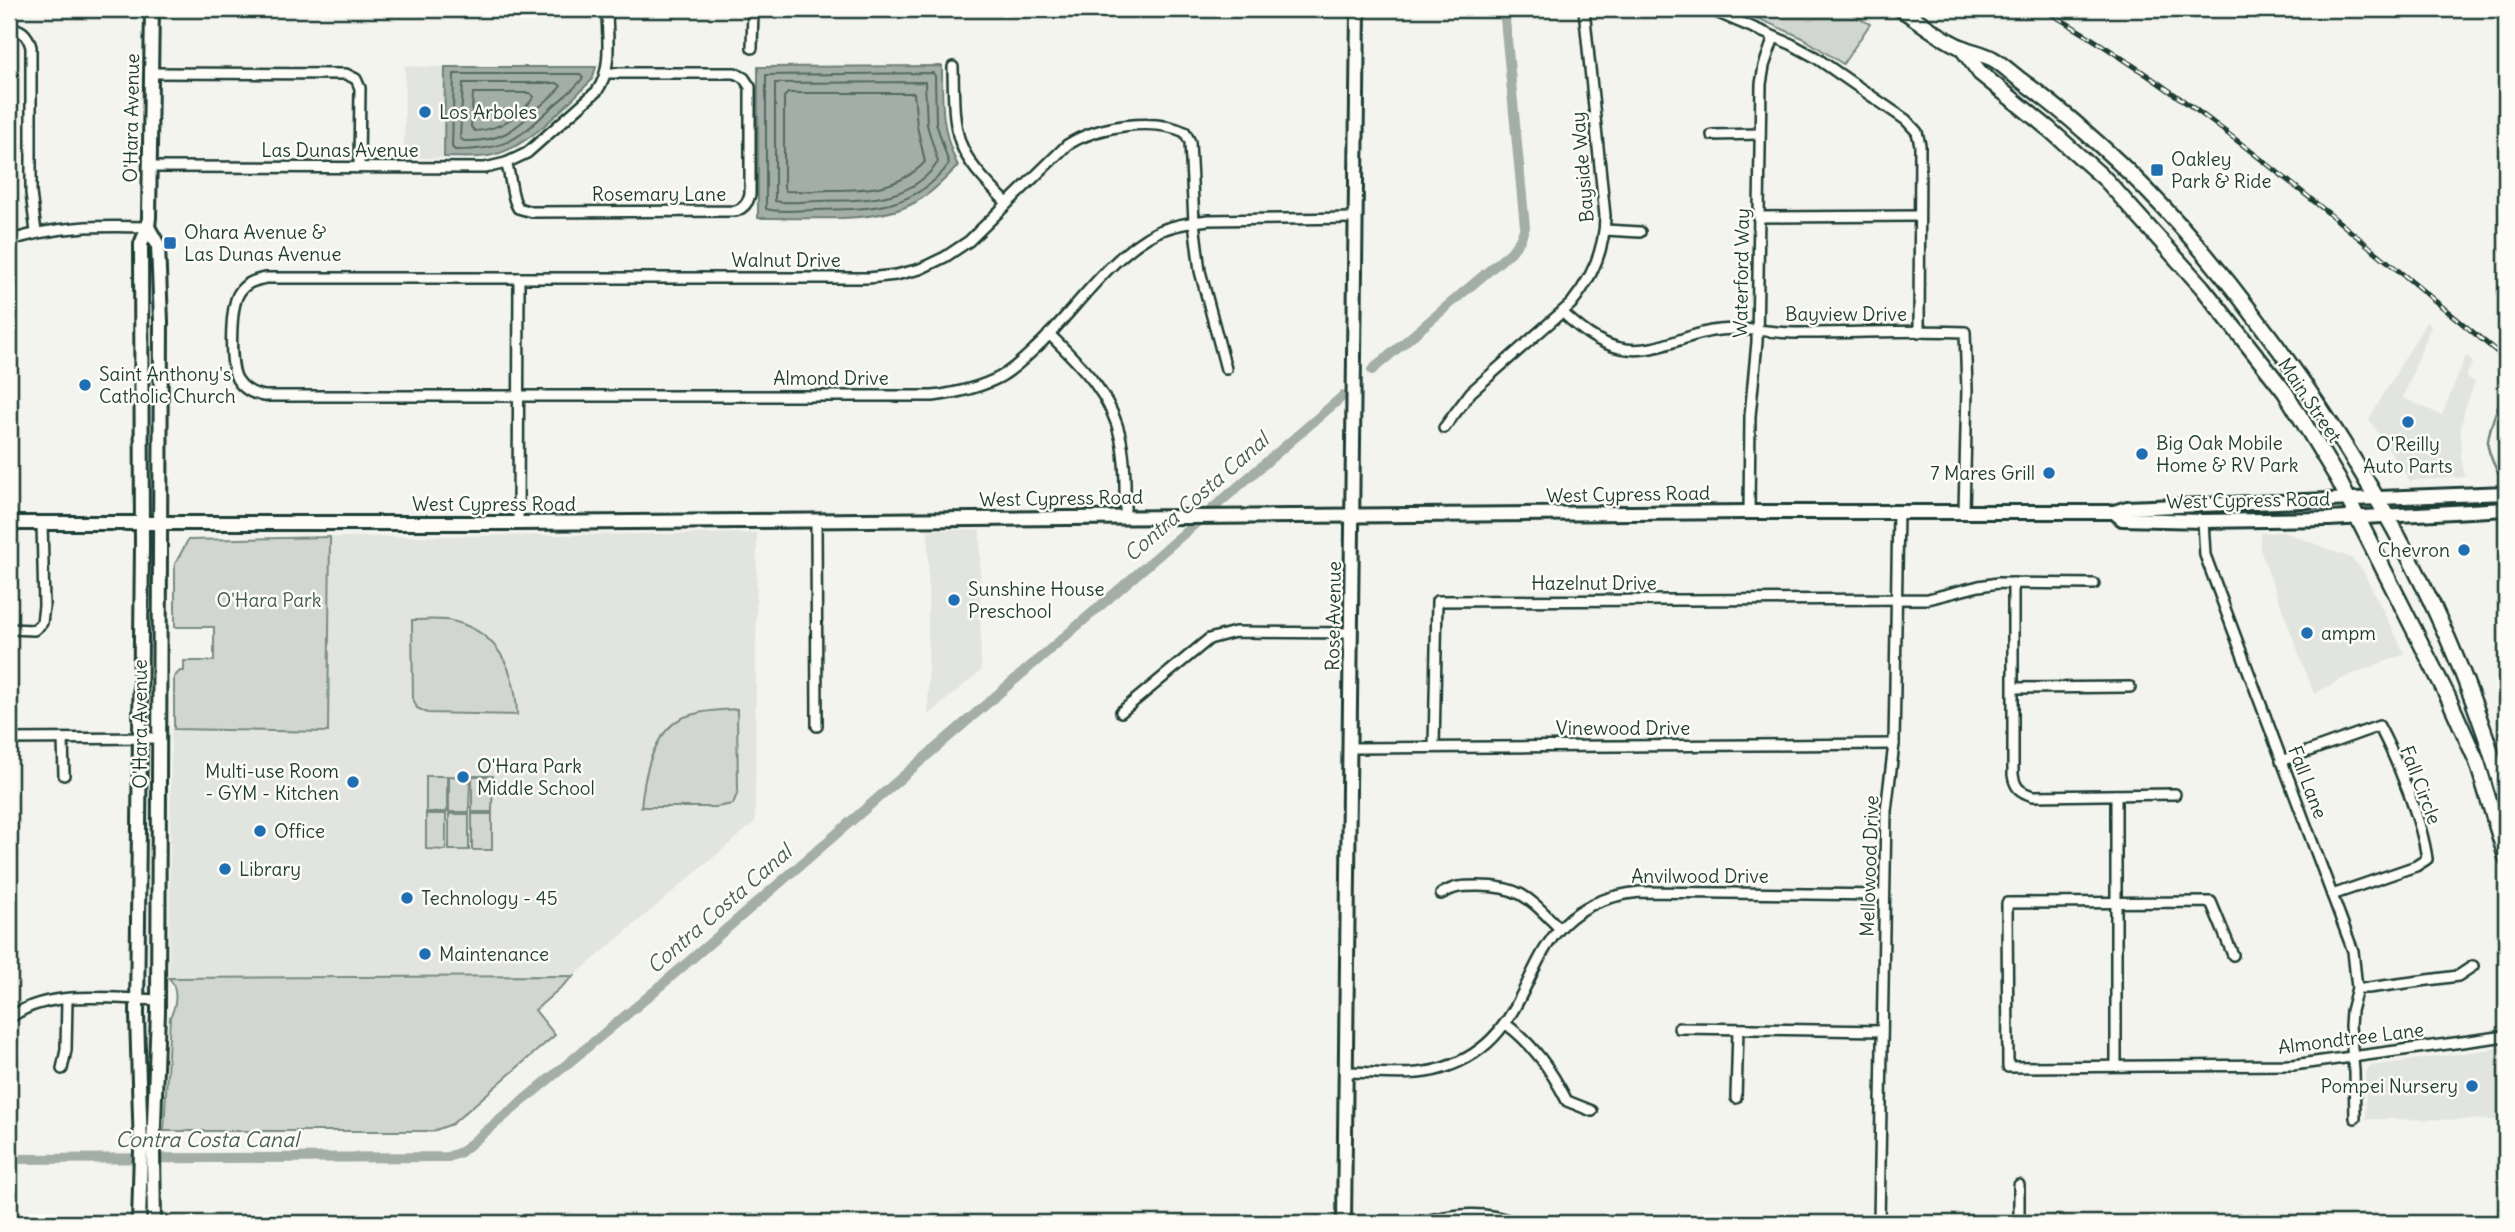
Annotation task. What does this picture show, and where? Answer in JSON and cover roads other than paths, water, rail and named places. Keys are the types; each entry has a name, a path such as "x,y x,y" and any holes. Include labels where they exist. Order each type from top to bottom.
{"main road":[{"name":"Main Street","path":"1900,9 1961,47 1993,58 2071,119 2130,172 2218,268 2288,360 2335,428 2386,515 2423,585 2469,691 2489,743 2506,803"},
{"name":"Main Street","path":"1961,47 1980,73 2106,180 2203,287 2285,392 2315,439 2415,628 2477,762 2506,857"}],"street":[{"name":"O'Hara Avenue","path":"152,9 148,227 141,244 137,1000 154,1223"},
{"path":"606,73 607,9"},
{"path":"752,48 753,9"},
{"name":"Rose Avenue","path":"1345,1223 1358,9"},
{"name":"Bayside Way","path":"1444,428 1471,392 1562,312 1583,289 1601,248 1605,230 1584,9"},
{"path":"1709,9 1815,57 1906,120 1917,132 1920,145 1919,332"},
{"path":"9,28 21,30 32,47 31,192 36,232"},
{"name":"Waterford Way","path":"1749,512 1750,416 1757,331 1761,83 1774,37"},
{"path":"953,67 955,120 961,148 971,166 1007,203"},
{"path":"150,72 346,74 356,79 360,88 359,167"},
{"name":"Las Dunas Avenue","path":"150,167 485,168 506,163 527,153 597,91 606,73"},
{"name":"Rosemary Lane","path":"506,163 511,174 514,201 518,208 531,212 742,209 750,195 750,87 744,78 735,73 606,73"},
{"name":"Walnut Drive","path":"246,389 233,368 233,310 237,296 244,286 255,280 868,278 896,275 945,257 969,241 1067,145 1081,136 1115,127 1163,126 1185,132 1190,142 1194,222 1205,293 1226,369"},
{"path":"1712,135 1759,134"},
{"path":"1759,218 1919,216"},
{"name":"Almond Drive","path":"246,389 264,396 945,394 980,387 1023,361 1125,253 1160,231 1194,222 1356,218"},
{"path":"9,241 36,232 84,226 148,227"},
{"name":"O'Hara Avenue","path":"139,1223 147,1157 158,1000 161,321 158,245 148,227"},
{"path":"1605,230 1640,232"},
{"path":"518,523 519,278"},
{"name":"Bayview Drive","path":"1562,312 1585,333 1622,349 1660,347 1697,333 1721,329 1794,333 1964,332 1964,512"},
{"path":"1049,334 1094,380 1115,421 1124,460 1125,516"},
{"name":"West Cypress Road","path":"9,523 518,523 1125,516 2114,512 2127,508 2506,493"},
{"name":"West Cypress Road","path":"2114,512 2122,519 2203,521 2357,517 2503,509"},
{"name":"Mellowood Drive","path":"1879,1223 1886,811 1895,744 1898,511"},
{"path":"816,521 817,726"},
{"name":"Fall Lane","path":"2203,521 2205,555 2353,951 2357,988 2351,1011 2355,1118"},
{"path":"9,629 38,629 42,623 42,522"},
{"path":"1896,599 1928,598 1979,586 2013,583 2094,584"},
{"path":"2013,583 2013,775 2019,790 2033,796 2175,794"},
{"name":"Hazelnut Drive","path":"1434,747 1437,601 1896,599"},
{"path":"1121,712 1209,639 1235,632 1352,633"},
{"path":"2014,688 2130,687"},
{"name":"Fall Circle","path":"2281,761 2379,726 2405,787 2425,845 2427,859 2416,866 2332,895"},
{"path":"9,739 159,738"},
{"path":"63,739 64,775"},
{"name":"Vinewood Drive","path":"1351,748 1895,744"},
{"path":"139,769 159,762"},
{"path":"2116,795 2116,1066"},
{"path":"1441,894 1455,886 1502,886 1526,896 1559,928"},
{"name":"Anvilwood Drive","path":"1346,1072 1414,1073 1442,1069 1472,1056 1506,1024 1517,1007 1539,956 1559,928 1577,912 1601,899 1640,892 1884,895"},
{"name":"Almondtree Lane","path":"2117,902 2007,902 2008,1067 2293,1065 2506,1036"},
{"path":"2117,902 2211,902 2233,956"},
{"path":"2357,988 2458,976 2473,966"},
{"path":"62,1069 66,1049 66,999"},
{"path":"9,1019 31,1006 52,1000 158,1000"},
{"path":"1506,1024 1534,1048 1556,1079 1566,1101 1592,1111"},
{"path":"1679,1028 1882,1031"},
{"path":"1737,1098 1738,1029"},
{"path":"2019,1185 2019,1223"},
{"path":"1424,1221 1469,1213 1491,1215 1516,1223"}],"water":[{"path":"942,66 945,129 958,166 931,192 912,204 878,214 837,218 758,218 758,67"},
{"path":"445,67 596,67 592,80 558,113 521,143 487,156 444,157"}],"waterway":[{"name":"Contra Costa Canal","path":"1372,370 1511,252 1525,227 1504,9"},
{"path":"2506,388 2488,442 2491,458 2506,489"},
{"name":"Contra Costa Canal","path":"9,1159 448,1157 461,1152 643,1001 1343,396"}],"railway":[{"path":"2043,9 2105,47 2224,130 2506,359"}],"place":[{"name":"Los Arboles","path":"425,112"},
{"name":"Oakley Park & Ride","path":"2157,170"},
{"name":"Ohara Avenue & Las Dunas Avenue","path":"170,243"},
{"name":"Saint Anthony's Catholic Church","path":"85,385"},
{"name":"O'Reilly Auto Parts","path":"2408,422"},
{"name":"Big Oak Mobile Home & RV Park","path":"2142,454"},
{"name":"7 Mares Grill","path":"2049,473"},
{"name":"Chevron","path":"2464,550"},
{"name":"Sunshine House Preschool","path":"954,600"},
{"name":"ampm","path":"2307,633"},
{"name":"O'Hara Park Middle School","path":"463,777"},
{"name":"Multi-use Room - GYM - Kitchen","path":"353,782"},
{"name":"Office","path":"260,831"},
{"name":"Library","path":"225,869"},
{"name":"Technology - 45","path":"407,898"},
{"name":"Maintenance","path":"425,954"},
{"name":"Pompei Nursery","path":"2472,1086"}],"park label":[{"name":"O'Hara Park","path":"269,600"}]}
